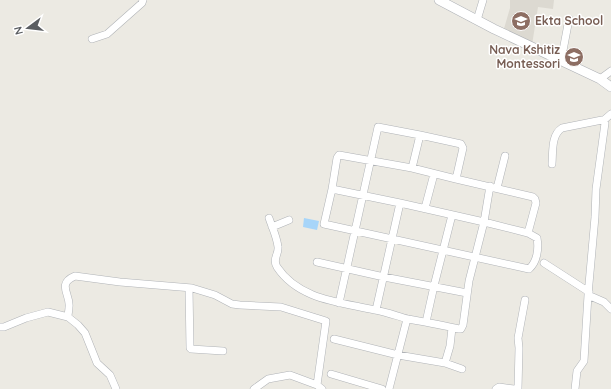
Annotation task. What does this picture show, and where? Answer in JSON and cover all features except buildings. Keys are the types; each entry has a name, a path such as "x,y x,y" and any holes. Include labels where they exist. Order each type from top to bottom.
{"main road":[{"path":"439,0 477,20 600,79 611,87"}],"street":[{"path":"92,39 107,34 142,3 143,0"},
{"path":"477,20 482,0"},
{"path":"561,61 569,19"},
{"path":"600,79 611,71"},
{"path":"552,164 555,135 557,131 562,128 604,120 611,114"},
{"path":"575,389 577,371 584,361 596,189 605,123 604,120"},
{"path":"339,303 378,127 462,145 463,148 456,179"},
{"path":"412,168 420,135"},
{"path":"332,188 425,208 528,233 537,238 538,242 537,256 529,270 324,224 337,158 339,155 412,168 533,197 536,204 528,233"},
{"path":"269,218 278,247 275,262 282,273 302,290 312,295 339,303 376,310 407,319 461,329 463,325 467,293 484,222 505,156"},
{"path":"425,208 434,174"},
{"path":"376,310 400,203"},
{"path":"426,322 442,251 452,215"},
{"path":"272,227 288,220"},
{"path":"317,262 467,293"},
{"path":"544,263 611,308"},
{"path":"68,317 70,307 66,294 66,285 67,281 75,276 189,288 215,295 232,304 281,307 326,321 320,387 290,374 268,379 254,389"},
{"path":"189,288 190,348 223,351"},
{"path":"518,389 518,338 524,300"},
{"path":"0,327 48,312 68,317 78,325 85,334 97,363 110,375 116,389"},
{"path":"389,389 407,319"},
{"path":"445,362 450,346 452,328"},
{"path":"334,339 398,355 445,362 462,369"},
{"path":"331,374 382,389"},
{"path":"496,389 514,389"}],"shaded area":[{"name":"Ekta School","path":"510,0 554,0 553,9 538,7 532,45 503,32 510,8"}],"water":[{"path":"304,218 319,221 317,230 303,227"}],"place":[{"name":"Ekta School","path":"521,21"},
{"name":"Nava Kshitiz Montessori","path":"574,57"}]}
